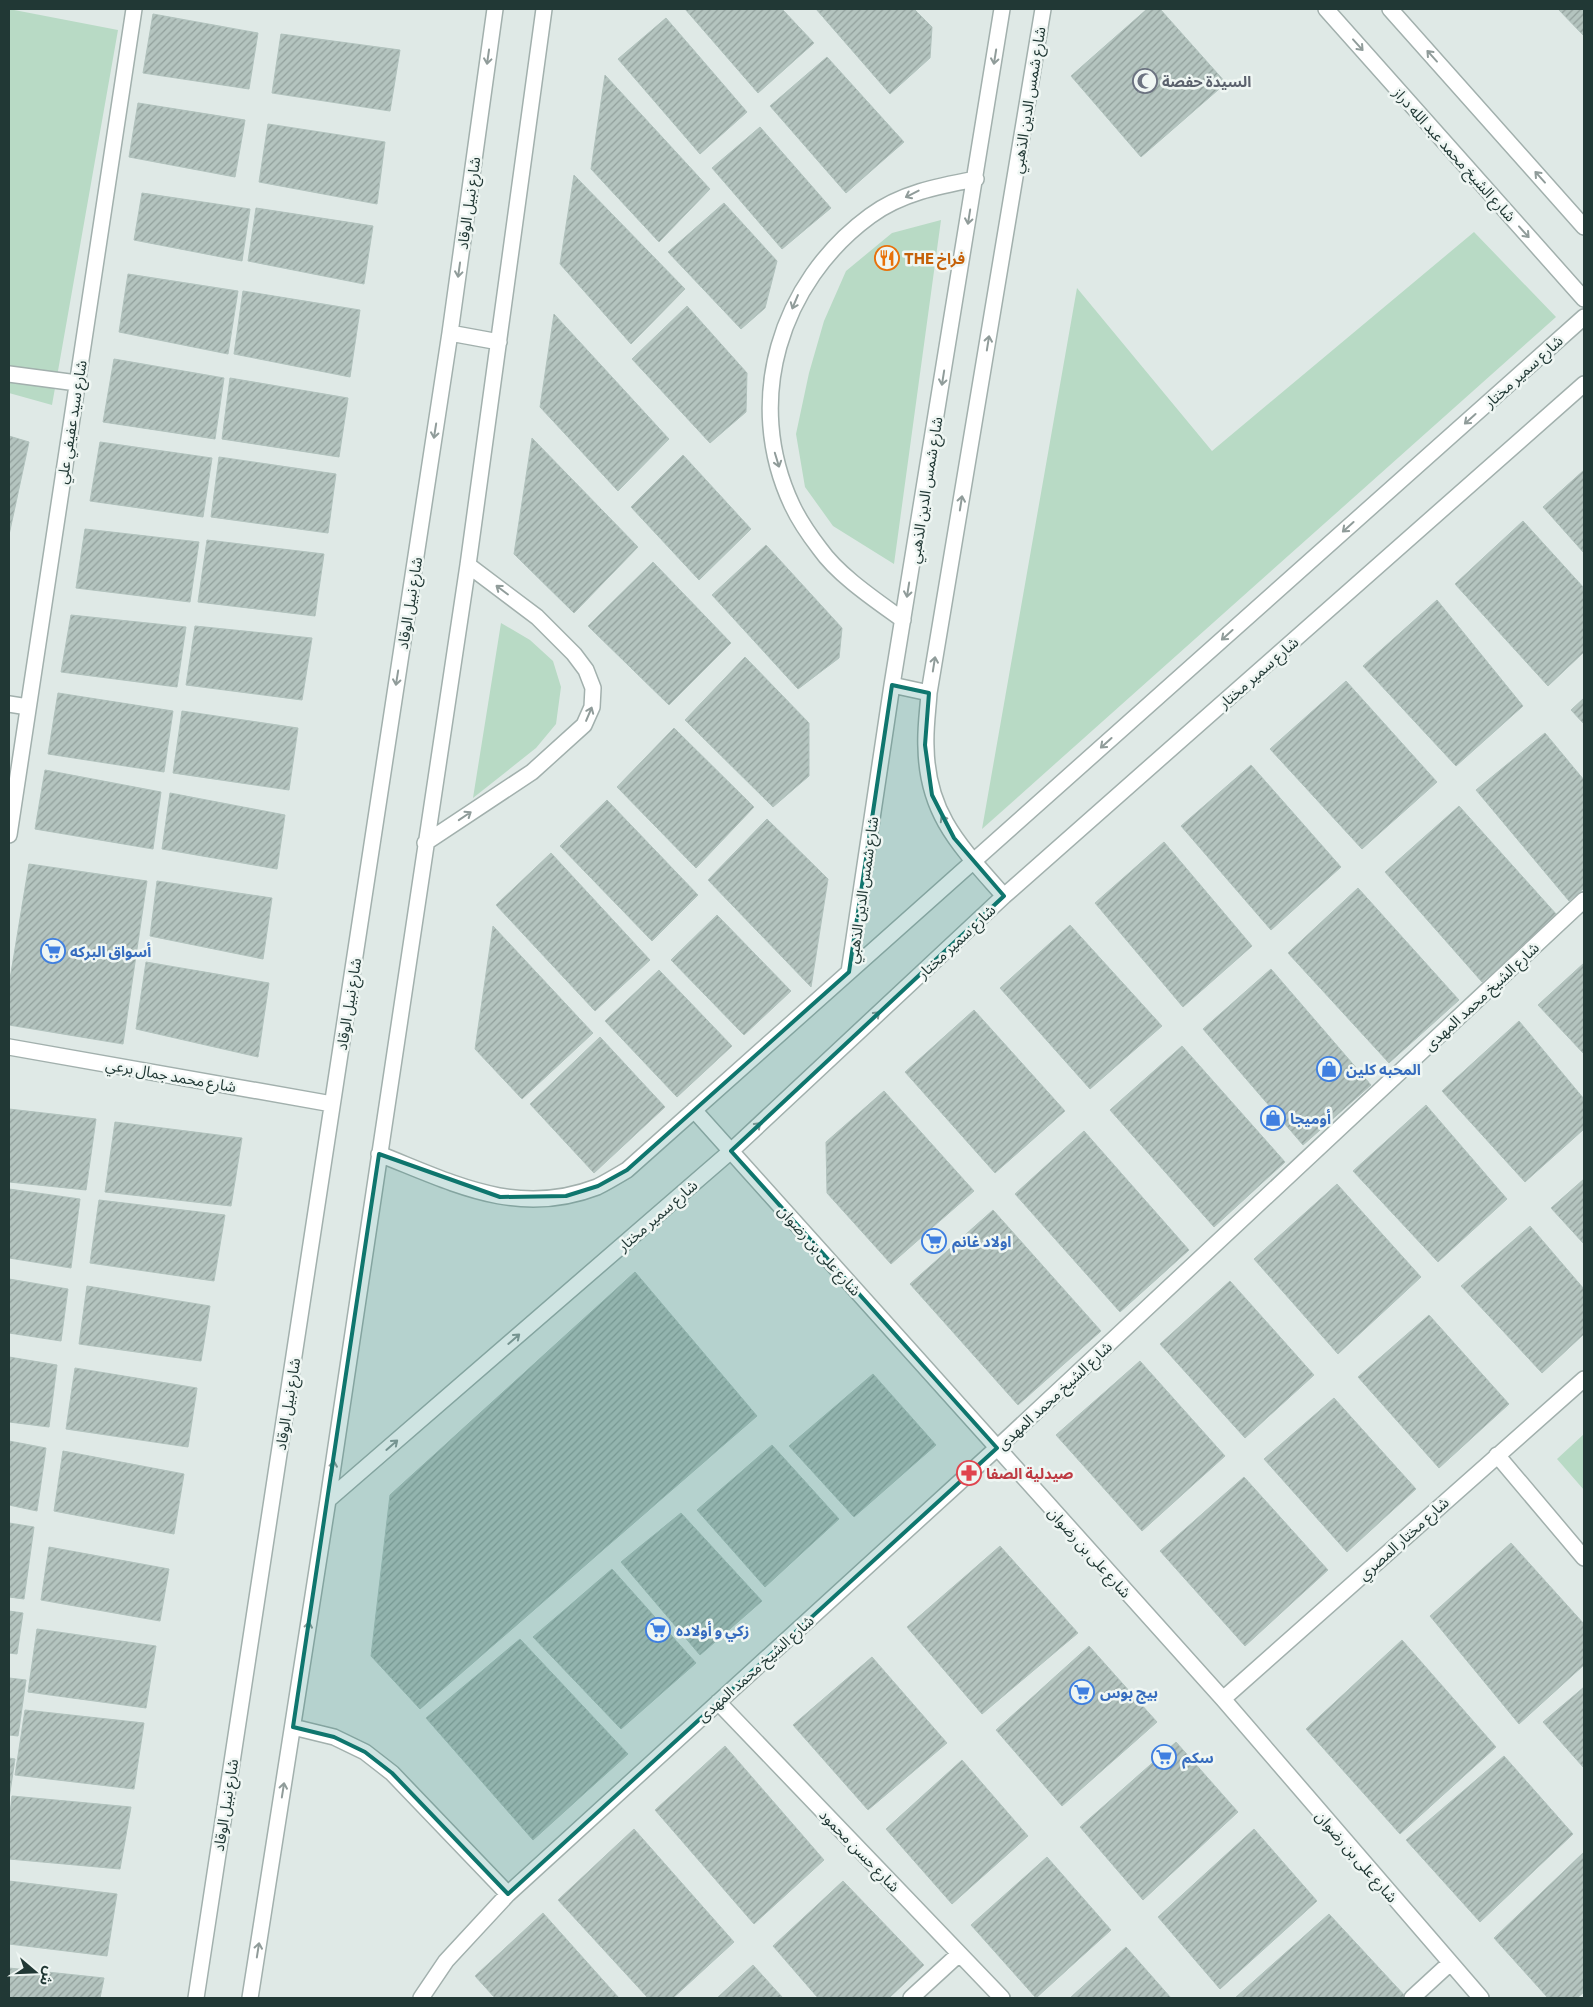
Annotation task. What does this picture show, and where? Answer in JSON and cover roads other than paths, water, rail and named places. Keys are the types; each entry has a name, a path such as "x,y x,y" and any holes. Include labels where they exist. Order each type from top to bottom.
{"street":[{"name":"شارع سيد عفيفي علي","path":"9,835 134,9"},
{"name":"شارع نبيل الوقاد","path":"196,1998 450,333 495,9"},
{"name":"شارع شمس الدين الذهبي","path":"849,972 892,685 1002,9"},
{"name":"شارع شمس الدين الذهبي","path":"1004,896 946,824 932,795 926,746 929,693 1043,9"},
{"name":"شارع الشيخ محمد عبد الله دراز","path":"1326,9 1584,299"},
{"path":"1390,9 1584,227"},
{"path":"250,1998 328,1500 468,565 547,11"},
{"path":"903,620 860,589 821,551 792,505 774,454 769,399 778,346 798,295 830,251 871,215 920,190 976,178"},
{"name":"شارع سمير مختار","path":"379,1154 468,1189 500,1197 533,1199 566,1196 598,1186 627,1170 1584,317"},
{"path":"450,333 499,342"},
{"path":"9,374 76,383"},
{"name":"شارع سمير مختار","path":"328,1500 731,1151 1004,896 1584,384"},
{"path":"425,843 532,772 584,725 592,707 593,688 586,670 574,654 536,617 468,565"},
{"path":"892,685 929,693"},
{"path":"9,704 28,707"},
{"name":"شارع الشيخ محمد المهدى","path":"421,1998 446,1961 508,1894 997,1448 1584,900"},
{"name":"شارع محمد جمال برعي","path":"9,1046 332,1104"},
{"name":"شارع على بن رضوان","path":"694,1110 1223,1699 1449,1964 1481,1998"},
{"name":"شارع مختار المصري","path":"1223,1699 1584,1378"},
{"path":"1497,1455 1584,1558"},
{"name":"شارع حسن محمود","path":"718,1702 1002,1998"},
{"path":"293,1727 334,1737 365,1752 392,1773 508,1894"},
{"path":"911,1998 959,1954"},
{"path":"1412,1998 1449,1964"}],"place":[{"name":"السيدة حفصة","path":"1145,81"},
{"name":"THE فراخ","path":"887,258"},
{"name":"أسواق البركه","path":"53,951"},
{"name":"المحبه كلين","path":"1329,1069"},
{"name":"أوميجا","path":"1273,1118"},
{"name":"اولاد غانم","path":"934,1241"},
{"name":"صيدلية الصفا","path":"969,1473"},
{"name":"زكي و أولاده","path":"658,1630"},
{"name":"بيج بوس","path":"1082,1692"},
{"name":"سكم","path":"1164,1757"}]}
